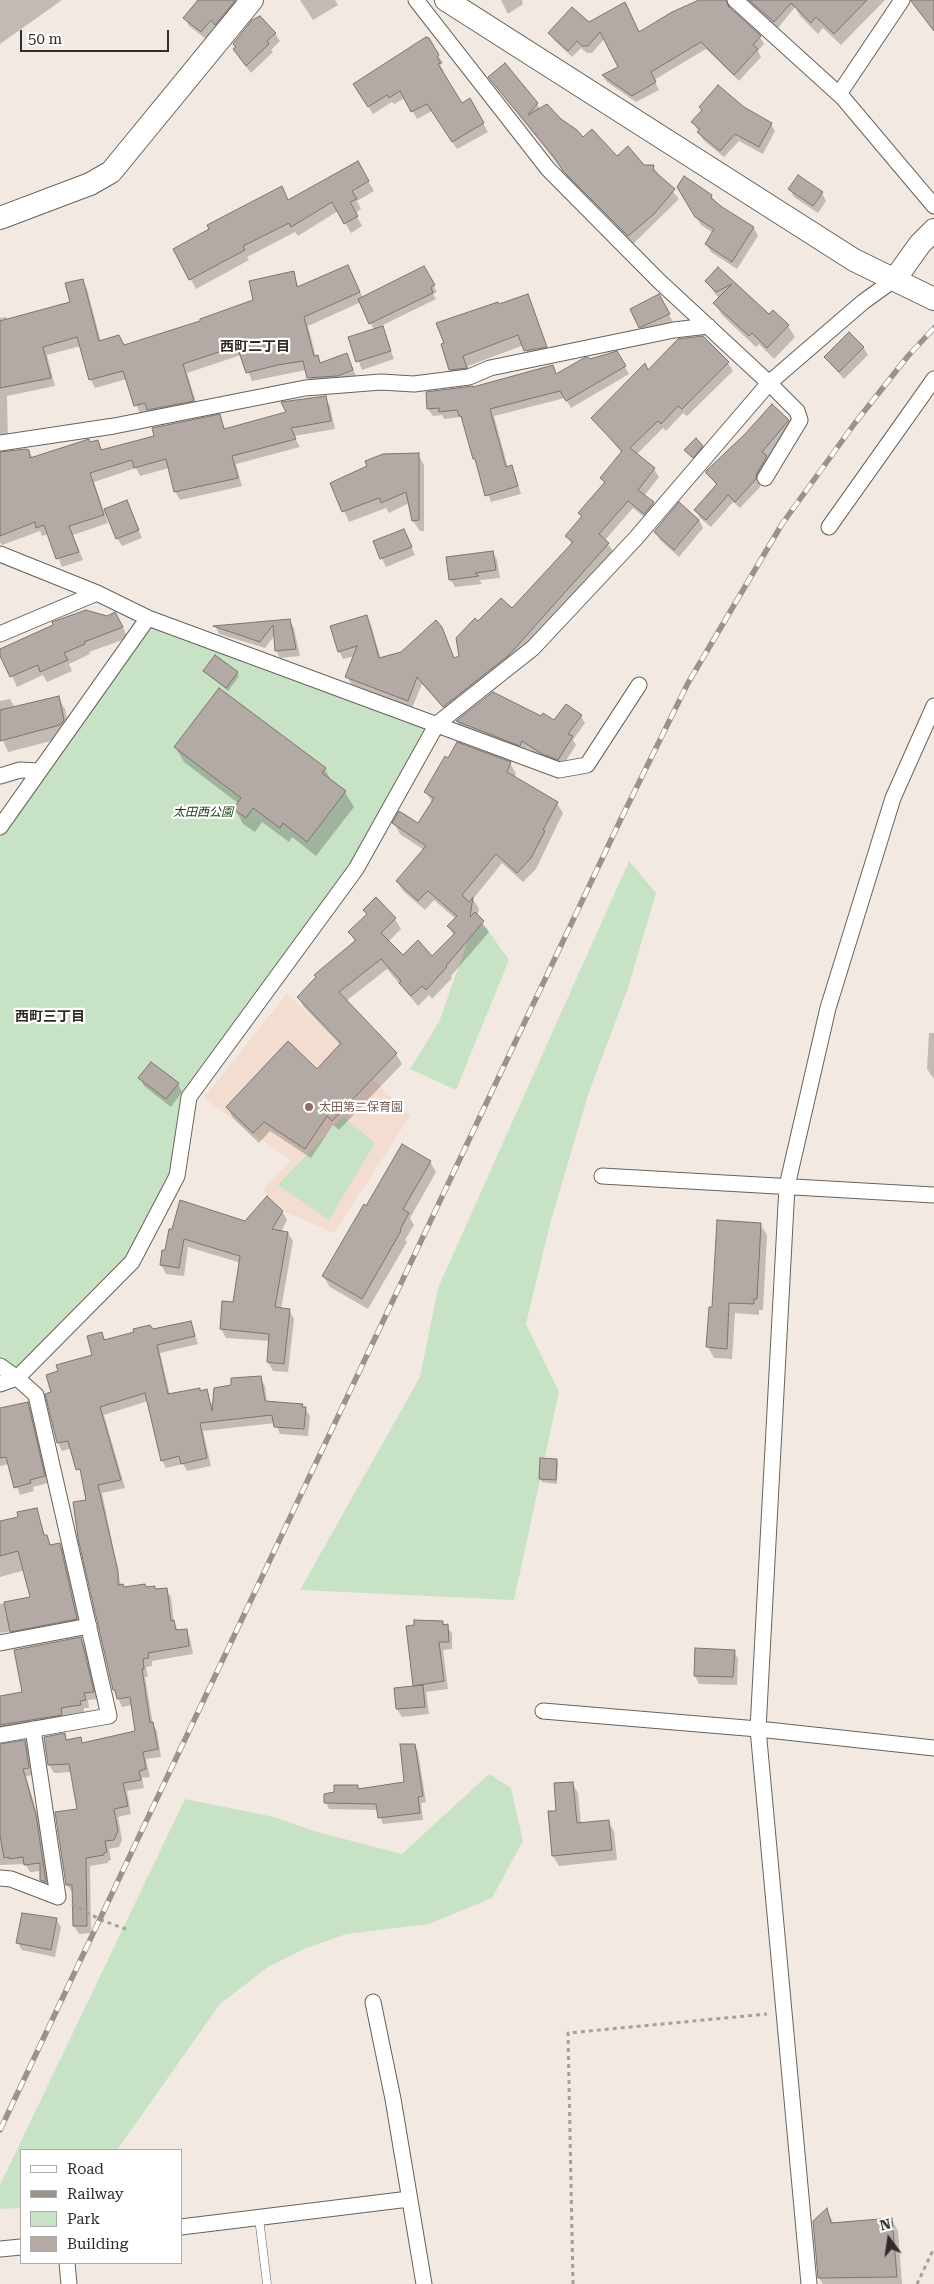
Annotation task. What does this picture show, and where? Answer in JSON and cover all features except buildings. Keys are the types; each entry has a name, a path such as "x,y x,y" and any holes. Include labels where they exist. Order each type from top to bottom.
{"street":[{"path":"0,218 90,184 111,172 252,0"},
{"path":"416,0 548,168 659,281 797,411 800,420 766,478"},
{"path":"446,0 854,260 930,297"},
{"path":"735,0 839,94 934,206"},
{"path":"839,94 902,0"},
{"path":"0,1384 17,1378 132,1262 178,1176 189,1097 356,869 437,724 533,648 636,538 769,383 863,302 895,279 920,244 934,230"},
{"path":"0,443 114,426 305,388 380,382 414,384 469,377 490,368 674,330 708,326"},
{"path":"829,527 934,379"},
{"path":"0,554 97,593 148,618 558,770 587,765 639,686"},
{"path":"0,634 97,593"},
{"path":"0,827 148,618"},
{"path":"809,2284 758,1728 788,1186 828,1008 893,798 934,706"},
{"path":"0,776 20,770 38,772"},
{"path":"602,1176 934,1195"},
{"path":"0,1366 36,1395 109,1716 0,1735"},
{"path":"0,1643 89,1626"},
{"path":"543,1711 758,1728 934,1748"},
{"path":"0,1878 11,1879 58,1897 33,1730"},
{"path":"373,2002 393,2099 424,2284"},
{"path":"182,2227 409,2198"},
{"path":"0,2249 20,2247"},
{"path":"67,2264 69,2284"}],"lane":[{"path":"259,2218 267,2284"}],"path":[{"path":"58,1897 101,1920 126,1929"},
{"path":"573,2284 568,2033 783,2013"},
{"path":"917,2284 934,2248"}],"shaded area":[{"name":"太田第二保育園","path":"287,993 410,1116 334,1233 286,1212 263,1190 291,1161 204,1098"}],"green space":[{"name":"太田西公園","path":"148,618 437,724 356,869 189,1097 177,1176 132,1262 17,1378 0,1366 0,827"},
{"path":"629,861 656,893 628,988 588,1095 550,1224 526,1324 559,1392 514,1600 300,1590 420,1377 438,1288"},
{"path":"477,915 509,960 456,1090 410,1069 439,1022"},
{"path":"343,1117 375,1143 329,1220 278,1185"},
{"path":"489,1774 511,1788 523,1841 492,1898 429,1924 346,1934 304,1949 268,1967 220,2004 118,2149 20,2149 20,2208 0,2209 0,2185 185,1799 274,1817 317,1832 402,1854"}],"railway":[{"path":"0,2130 619,823 688,683 782,524 855,423 908,356 934,328"}],"place":[{"name":"太田第二保育園","path":"309,1107"}],"district":[{"name":"西町二丁目","path":"255,347"},
{"name":"西町三丁目","path":"50,1017"}]}
